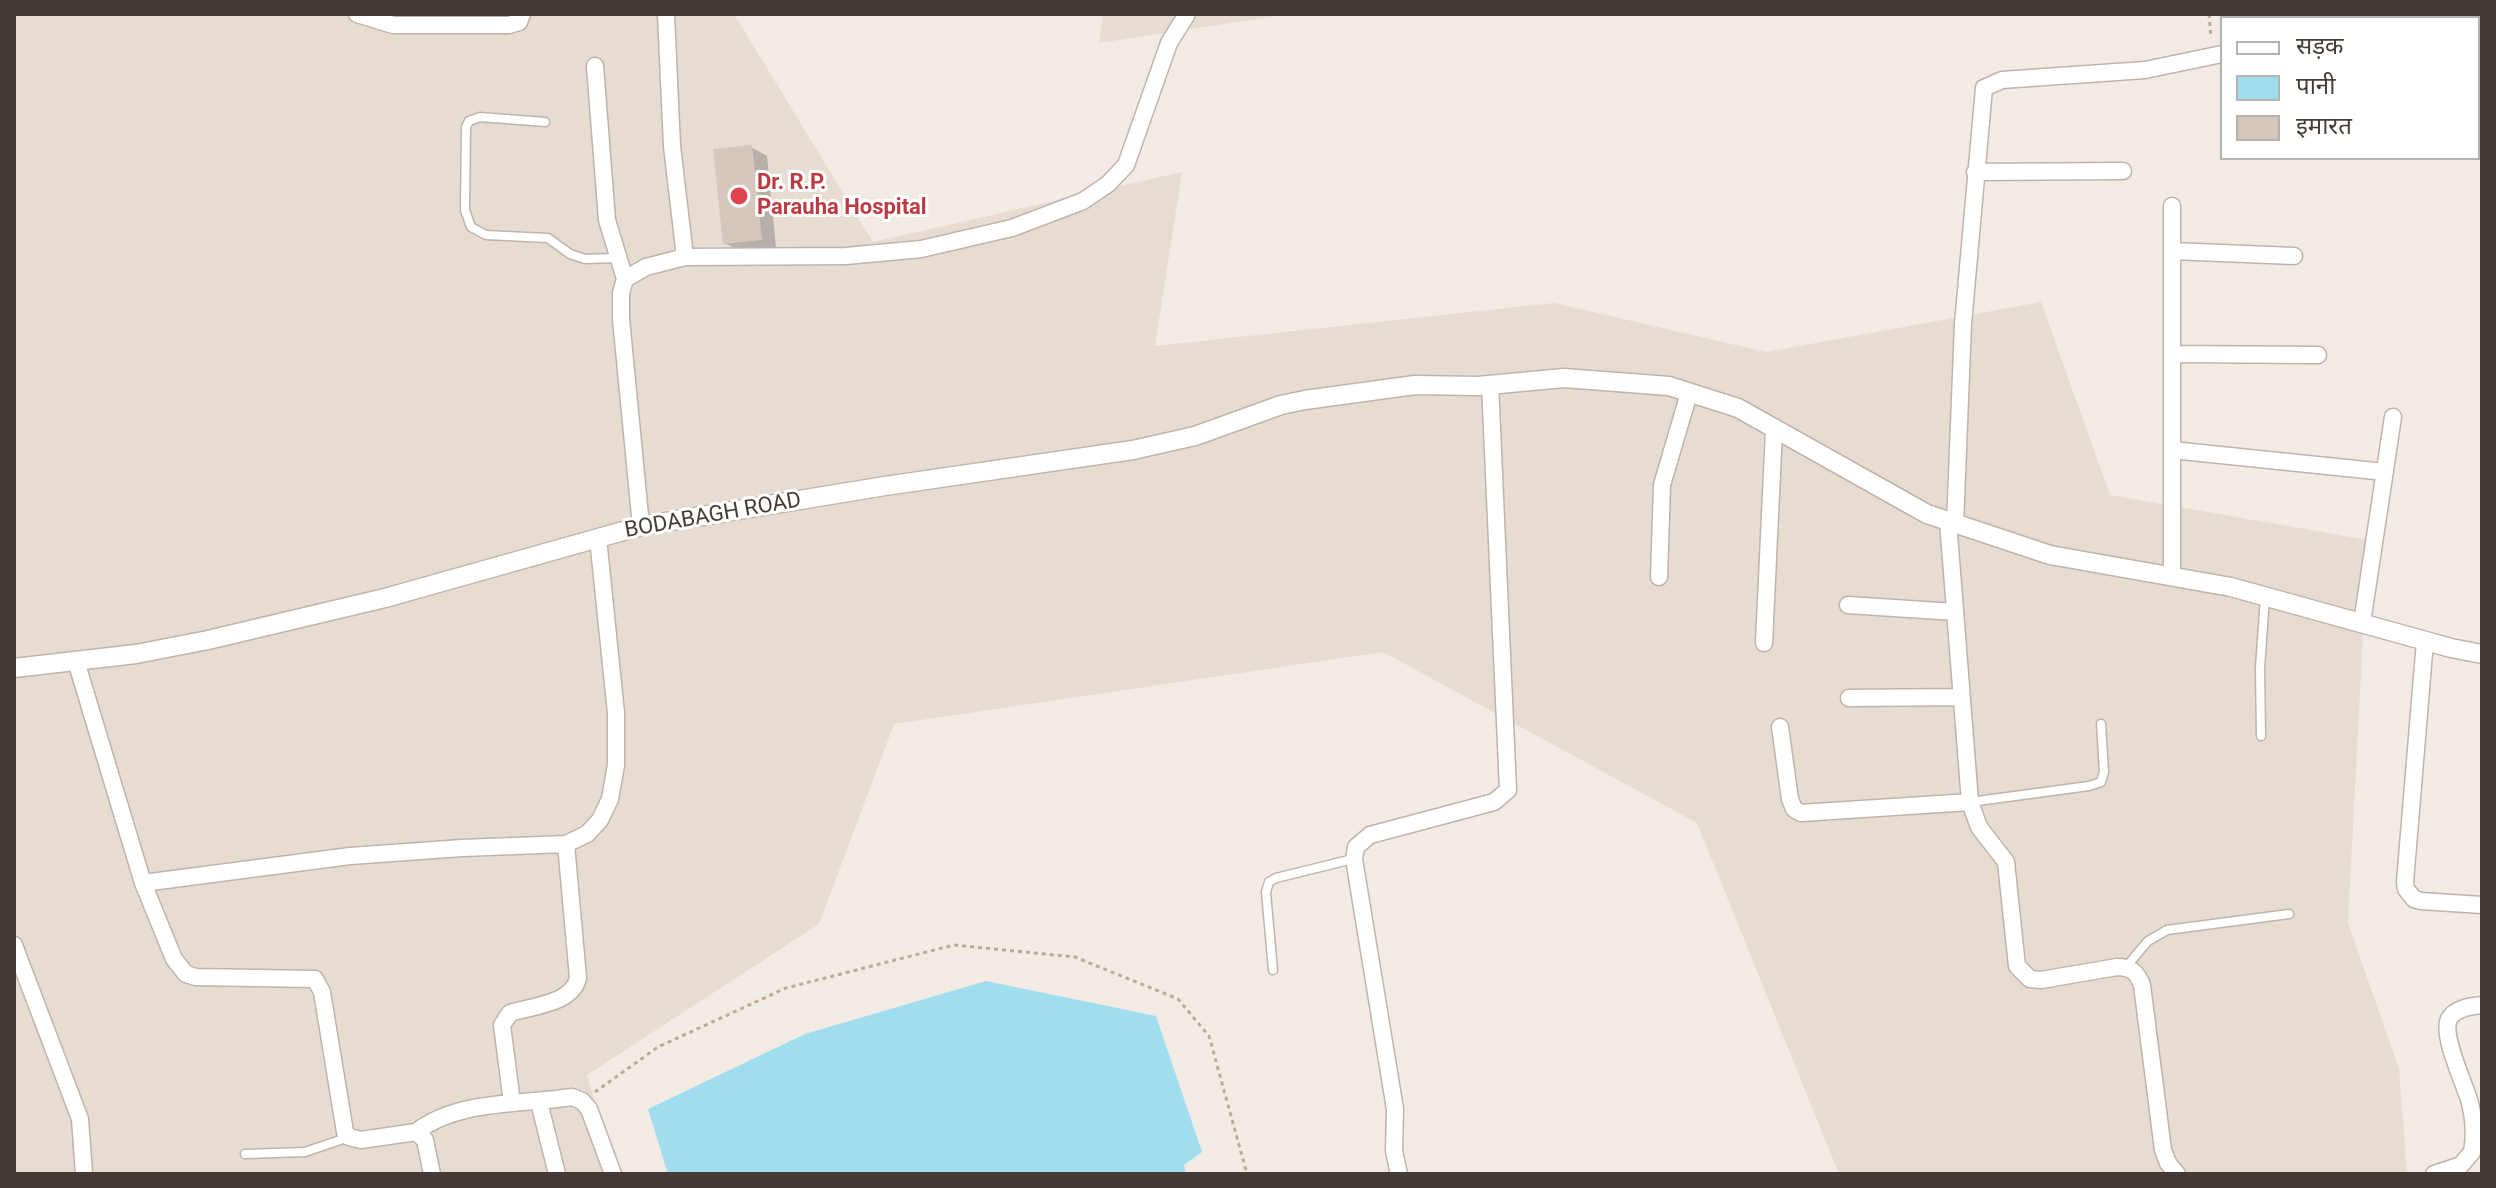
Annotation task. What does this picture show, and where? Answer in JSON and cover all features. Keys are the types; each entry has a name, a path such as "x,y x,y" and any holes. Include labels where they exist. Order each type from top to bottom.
{"street":[{"path":"357,14 393,25 509,25 519,22 522,14"},
{"path":"666,14 672,146 685,257"},
{"path":"625,279 646,267 685,257 846,256 921,249 1012,228 1083,201 1108,184 1126,165 1169,43 1187,14"},
{"path":"2177,1174 2163,1150 2142,985 2138,975 2126,967 2041,980 2023,974 2014,956 2006,862 1979,827 1970,802 1951,522 1981,97 1988,84 2002,80 2145,70 2218,55"},
{"path":"595,66 607,220 625,279 621,293 621,319 641,526"},
{"path":"1975,172 2123,171"},
{"path":"2172,206 2172,577"},
{"path":"2172,251 2294,256"},
{"path":"2172,354 2318,355"},
{"name":"BODABAGH ROAD","path":"14,668 136,654 286,622 385,598 641,526 1133,450 1195,436 1281,405 1415,385 1484,385 1564,378 1669,386 1738,408 1927,514 2050,555 2231,587 2482,654"},
{"path":"1399,1174 1394,1151 1395,1109 1354,859 1356,847 1370,835 1494,802 1508,790 1484,385"},
{"path":"1659,577 1662,485 1689,393"},
{"path":"2362,623 2393,417"},
{"path":"1764,643 1774,430"},
{"path":"2172,450 2385,472"},
{"path":"143,883 350,856 566,844 587,834 600,820 610,799 616,765 616,713 598,538"},
{"path":"1848,605 1955,612"},
{"path":"2425,641 2406,889 2414,899 2421,901 2482,905"},
{"path":"76,661 143,883 174,959 186,974 196,977 310,978 318,982 343,1125 349,1137 361,1140 416,1132 436,1119 453,1114 512,1103 572,1097 582,1101 589,1109 613,1174"},
{"path":"1849,698 1962,697"},
{"path":"1780,727 1790,799 1794,809 1801,813 1970,802"},
{"path":"512,1103 503,1019 510,1013 563,998 576,987 578,978 566,844"},
{"path":"14,945 80,1119 84,1174"},
{"path":"2434,1174 2461,1165 2472,1152 2472,1114 2449,1039 2448,1025 2455,1012 2482,1005"},
{"path":"539,1102 557,1174"},
{"path":"416,1132 425,1140 432,1174"}],"lane":[{"path":"545,122 480,117 469,121 466,127 465,210 471,227 486,235 548,238 570,254 585,259 617,258"},
{"path":"2261,736 2260,668 2265,597"},
{"path":"1970,802 2101,782 2104,772 2101,724"},
{"path":"1273,970 1266,892 1269,882 1354,859"},
{"path":"2126,967 2148,941 2167,930 2289,914"},
{"path":"245,1154 305,1152 349,1137"}],"path":[{"path":"2209,14 2218,55"},
{"path":"582,1101 658,1047 786,988 954,945 1075,957 1178,999 1209,1036 1247,1174"}],"shaded area":[{"path":"14,14 734,14 873,242 1182,172 1155,346 1554,303 1766,352 2041,302 2110,495 2368,540 2348,923 2399,1069 2407,1174 1839,1174 1697,823 1383,652 894,724 819,924 587,1075 616,1174 14,1174"},
{"path":"1103,14 1290,14 1099,43"}],"water":[{"path":"986,981 1156,1016 1202,1152 1184,1165 1186,1174 668,1174 648,1109 805,1034"}],"building":[{"path":"752,145 762,240 723,244 713,149"}],"place":[{"name":"Dr. R.P. Parauha Hospital","path":"739,196"}]}
